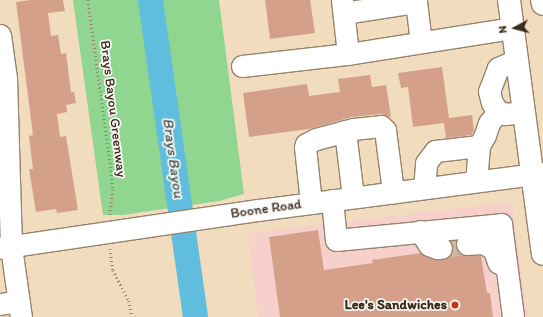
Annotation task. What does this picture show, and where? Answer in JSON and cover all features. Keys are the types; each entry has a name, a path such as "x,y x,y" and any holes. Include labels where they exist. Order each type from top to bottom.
{"main road":[{"path":"509,0 524,112 538,173 543,254"},
{"path":"542,0 543,4"}],"street":[{"path":"348,54 343,7 424,1 421,42"},
{"path":"242,66 348,54 513,28"},
{"path":"0,35 6,78 6,247 13,307"},
{"path":"517,60 498,68 492,80 489,91 492,103 498,111 505,114 524,112"},
{"path":"476,181 479,146 489,123 498,111"},
{"path":"311,203 305,147 306,144 316,138 345,131 381,126 385,130 393,192"},
{"path":"345,131 353,197"},
{"path":"424,188 426,163 436,151 479,146"},
{"name":"Boone Road","path":"6,247 118,225 227,214 538,173"},
{"path":"332,200 336,240 501,224 513,317"},
{"path":"420,231 429,245 441,248"},
{"path":"467,244 481,243 487,245 494,250 498,262 506,267"}],"path":[{"name":"Brays Bayou Greenway","path":"88,0 111,166 112,190 110,206 118,225"},
{"path":"110,246 113,270 129,301 132,317"}],"shaded area":[{"path":"512,202 528,317 258,317 248,233"}],"green space":[{"path":"73,0 219,0 244,194 219,201 123,215 103,215"}],"building":[{"path":"31,0 63,0 65,11 48,13 51,36 58,35 61,54 66,53 71,92 74,92 76,103 66,105 67,112 57,114 60,137 66,136 78,210 57,213 56,209 36,212 29,169 33,169 29,136 33,135 16,2"},
{"path":"265,0 310,0 315,33 270,39"},
{"path":"442,67 449,118 472,115 474,131 471,135 446,138 444,123 413,127 408,87 401,88 398,73"},
{"path":"370,75 372,87 386,85 391,117 380,114 352,117 309,129 249,137 243,93 307,84 309,96 340,92 338,79"},
{"path":"318,230 324,270 373,263 372,260 421,253 433,259 447,259 453,248 450,241 456,240 457,250 461,255 481,256 487,293 490,293 493,317 280,317 269,237"}],"waterway":[{"name":"Brays Bayou","path":"150,0 195,317"}],"tunnel":[{"path":"441,248 467,244"}],"place":[{"name":"Lee's Sandwiches","path":"455,305"}]}
